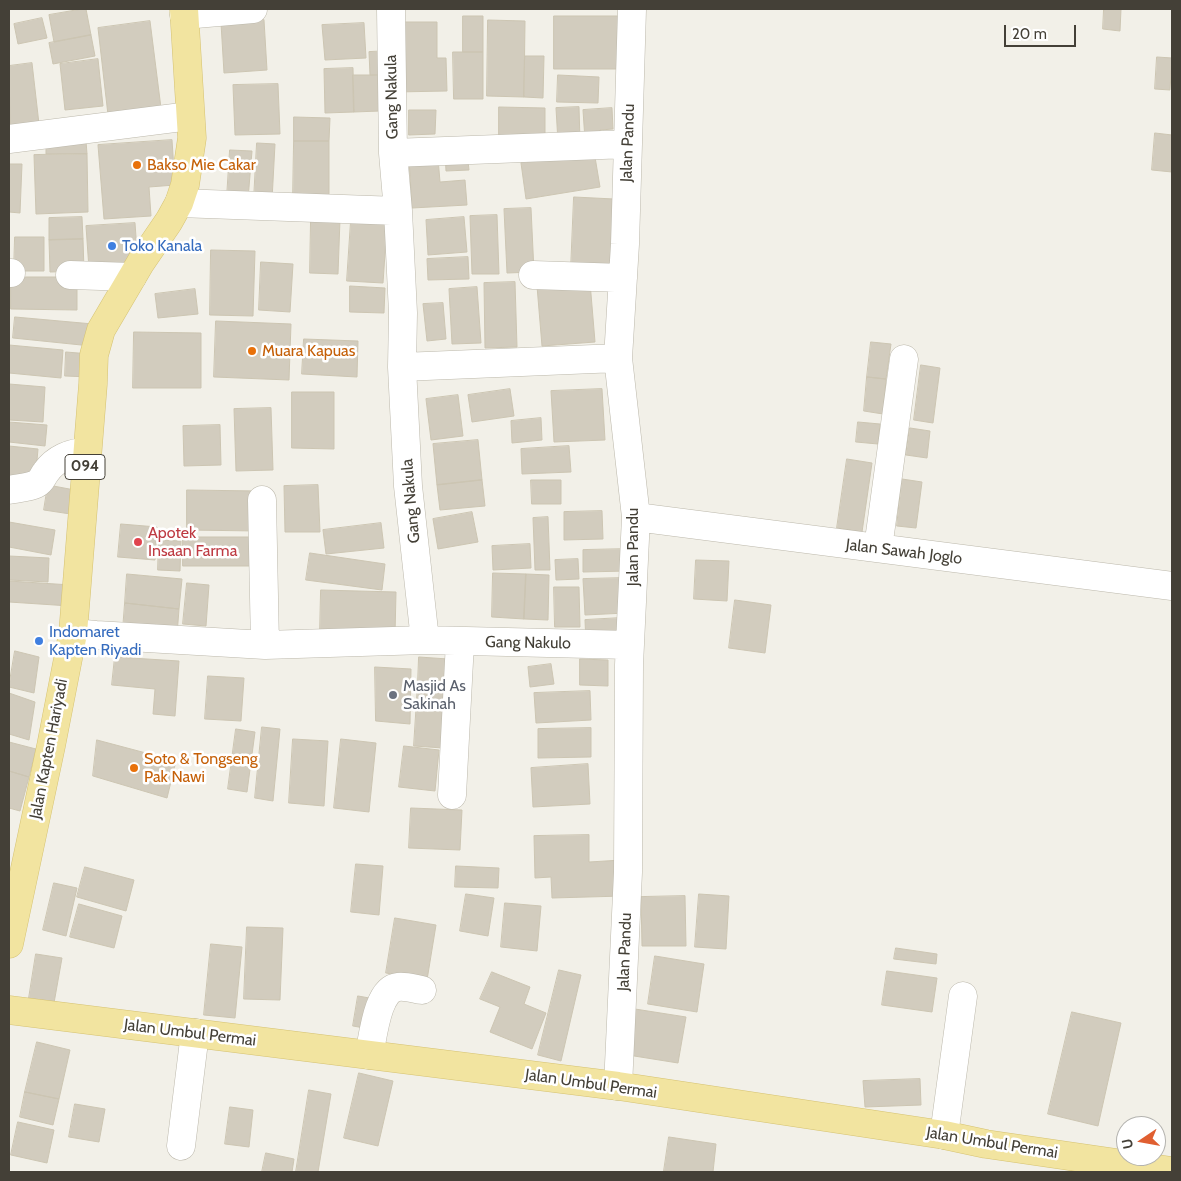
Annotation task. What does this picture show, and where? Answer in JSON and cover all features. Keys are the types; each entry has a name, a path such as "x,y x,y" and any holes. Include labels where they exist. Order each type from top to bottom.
{"main road":[{"name":"Jalan Kapten Hariyadi","path":"9,944 73,632 94,355 101,330 132,277 169,221 185,185 192,138 184,12"},
{"name":"Jalan Umbul Permai","path":"9,1010 618,1086 944,1135 986,1144 1172,1171"}],"street":[{"path":"184,12 253,9"},
{"name":"Gang Nakula","path":"391,9 393,153 403,313 402,367 408,486 425,640"},
{"name":"Jalan Pandu","path":"618,1086 628,872 630,645 636,517 618,358 623,278 632,9"},
{"path":"9,139 190,116"},
{"path":"393,153 628,144"},
{"path":"179,202 398,211"},
{"path":"70,275 132,277"},
{"path":"533,275 623,278"},
{"path":"402,367 618,358"},
{"path":"878,548 904,359"},
{"path":"9,490 36,484 42,480 46,471 58,460 69,454 87,452"},
{"path":"262,500 265,645"},
{"name":"Jalan Sawah Joglo","path":"636,517 1172,586"},
{"path":"73,632 265,645 425,640"},
{"name":"Gang Nakulo","path":"425,640 630,645"},
{"path":"452,795 460,642"},
{"path":"369,1055 382,1000 388,991 398,986 422,990"},
{"path":"944,1135 963,996"},
{"path":"181,1146 195,1033"}],"building":[{"path":"86,9 91,35 54,42 49,15"},
{"path":"1104,9 1121,9 1120,31 1103,29"},
{"path":"463,16 483,16 483,52 463,52"},
{"path":"554,16 619,16 620,69 554,69"},
{"path":"42,18 47,38 18,44 14,24"},
{"path":"264,20 267,70 224,73 221,23"},
{"path":"488,20 525,21 524,97 487,96"},
{"path":"150,21 161,108 108,115 98,28"},
{"path":"396,22 437,22 437,58 446,58 447,91 396,92"},
{"path":"364,23 366,58 325,60 322,25"},
{"path":"91,35 95,56 53,64 49,43"},
{"path":"390,51 391,74 370,75 369,52"},
{"path":"453,52 483,52 483,99 454,99"},
{"path":"525,56 544,56 543,98 524,97"},
{"path":"1157,57 1172,58 1170,90 1155,89"},
{"path":"98,59 103,106 65,110 60,64"},
{"path":"32,63 39,124 10,127 9,66"},
{"path":"353,68 354,112 325,113 324,69"},
{"path":"353,75 379,75 380,111 354,112"},
{"path":"558,75 599,77 598,103 557,102"},
{"path":"278,84 280,134 235,135 233,85"},
{"path":"499,107 545,108 545,136 499,142"},
{"path":"579,107 580,141 558,142 556,108"},
{"path":"612,108 613,129 600,130 601,139 585,140 583,110"},
{"path":"409,110 436,110 435,134 409,135"},
{"path":"294,117 330,118 329,141 294,141"},
{"path":"1155,133 1172,135 1172,172 1152,170"},
{"name":"Bakso Mie Cakar","path":"172,140 175,185 149,187 151,216 104,219 98,145"},
{"path":"86,141 87,154 46,154 46,142"},
{"path":"294,141 329,141 329,199 293,199"},
{"path":"257,143 275,144 272,200 254,199"},
{"path":"230,150 252,151 248,199 227,197"},
{"path":"594,151 600,187 526,199 521,163"},
{"path":"467,152 469,170 446,171 445,153"},
{"path":"87,154 88,212 36,214 34,155"},
{"path":"438,158 440,182 465,180 467,205 412,208 409,160"},
{"path":"9,164 22,164 20,213 9,212"},
{"path":"574,197 614,199 611,270 571,269"},
{"path":"531,208 534,272 507,273 504,209"},
{"path":"497,215 499,274 472,274 470,216"},
{"path":"82,217 83,239 49,240 49,218"},
{"path":"464,217 467,252 428,255 426,220"},
{"path":"311,219 340,219 338,274 310,273"},
{"path":"351,221 387,224 383,283 347,281"},
{"name":"Toko Kanala","path":"135,223 138,265 89,269 86,226"},
{"path":"15,237 44,237 44,271 14,271"},
{"path":"83,239 84,271 50,272 49,240"},
{"path":"211,250 255,251 253,316 210,315"},
{"path":"468,257 469,279 428,280 427,259"},
{"path":"261,262 293,264 290,312 259,310"},
{"path":"11,277 77,277 77,310 11,309"},
{"path":"515,282 517,347 485,348 484,283"},
{"path":"590,282 595,342 542,346 537,286"},
{"path":"350,286 385,288 384,313 350,312"},
{"path":"477,287 481,343 452,344 449,289"},
{"path":"195,289 198,314 158,318 155,294"},
{"path":"443,303 446,339 427,341 423,304"},
{"path":"15,317 93,324 91,346 13,338"},
{"name":"Muara Kapuas","path":"216,321 291,324 289,380 214,377"},
{"path":"134,332 201,333 201,388 133,388"},
{"path":"304,339 358,341 357,377 302,374"},
{"path":"871,342 891,344 886,379 867,377"},
{"path":"9,345 63,350 61,378 9,373"},
{"path":"66,352 90,354 89,377 65,376"},
{"path":"921,365 940,368 933,423 914,420"},
{"path":"867,377 886,379 883,414 864,411"},
{"path":"9,384 45,387 43,422 9,420"},
{"path":"510,389 514,416 472,422 468,395"},
{"path":"602,389 605,440 554,442 551,391"},
{"path":"292,392 334,392 334,449 292,448"},
{"path":"458,395 463,436 431,440 426,399"},
{"path":"271,408 273,470 236,471 234,409"},
{"path":"541,418 542,440 512,443 511,421"},
{"path":"9,422 47,425 45,446 9,442"},
{"path":"858,422 880,424 878,444 856,442"},
{"path":"220,425 221,465 184,466 183,426"},
{"path":"910,428 930,431 927,458 906,455"},
{"path":"478,440 482,480 437,485 433,444"},
{"path":"9,446 38,449 35,483 9,480"},
{"path":"569,446 571,472 522,474 521,449"},
{"path":"847,459 872,463 862,532 837,528"},
{"path":"902,479 922,482 916,528 897,526"},
{"path":"482,480 485,506 440,510 437,485"},
{"path":"531,480 561,480 561,504 532,504"},
{"path":"48,485 80,491 77,515 44,510"},
{"path":"318,485 320,532 285,532 284,486"},
{"path":"187,490 258,491 257,531 187,530"},
{"path":"602,511 603,539 564,540 564,512"},
{"path":"472,512 478,542 438,549 433,519"},
{"path":"548,517 550,570 535,570 533,518"},
{"path":"9,522 55,530 51,555 9,547"},
{"path":"381,523 384,548 326,554 323,530"},
{"name":"Apotek Insaan Farma","path":"121,524 157,527 155,560 118,557"},
{"path":"183,537 252,537 252,566 183,566"},
{"path":"159,540 181,541 180,571 158,570"},
{"path":"530,544 531,568 493,570 492,546"},
{"path":"628,549 628,571 583,572 583,550"},
{"path":"310,553 385,564 382,590 306,580"},
{"path":"9,556 49,558 48,582 9,580"},
{"path":"578,559 579,579 556,580 555,560"},
{"path":"696,560 729,561 727,601 694,599"},
{"path":"493,573 526,574 524,619 492,617"},
{"path":"127,574 182,579 179,609 125,603"},
{"path":"526,574 549,575 548,620 524,619"},
{"path":"624,578 626,613 585,615 583,579"},
{"path":"9,581 71,585 70,606 9,602"},
{"path":"187,583 209,585 206,626 183,624"},
{"path":"554,587 579,587 580,627 555,627"},
{"path":"321,590 396,592 395,635 320,633"},
{"path":"735,600 771,605 765,653 729,648"},
{"path":"125,603 179,609 177,635 123,629"},
{"path":"621,618 622,641 586,643 585,620"},
{"path":"15,651 39,657 34,693 9,687"},
{"path":"115,657 179,661 175,716 153,714 155,689 112,685"},
{"path":"419,657 448,659 447,685 418,683"},
{"path":"580,659 608,660 608,686 580,685"},
{"path":"551,664 554,684 530,687 528,667"},
{"name":"Masjid As Sakinah","path":"375,667 411,669 410,724 376,721"},
{"path":"208,676 244,678 241,721 205,719"},
{"path":"418,683 447,685 443,748 414,746"},
{"path":"590,691 591,720 536,723 534,693"},
{"path":"9,693 35,702 29,740 9,734"},
{"path":"262,727 280,729 273,801 255,798"},
{"path":"591,728 591,757 538,758 538,729"},
{"path":"236,729 255,732 247,792 228,789"},
{"path":"293,739 328,741 324,806 289,803"},
{"path":"341,739 376,743 369,812 334,808"},
{"name":"Soto & Tongseng Pak Nawi","path":"97,740 176,761 167,798 93,776"},
{"path":"9,742 36,749 29,777 9,771"},
{"path":"404,746 439,750 435,791 399,787"},
{"path":"588,764 590,804 533,807 531,768"},
{"path":"9,771 29,777 20,811 9,808"},
{"path":"411,808 462,810 460,850 409,848"},
{"path":"589,835 589,862 622,860 623,896 552,898 551,877 535,878 534,836"},
{"path":"356,864 383,866 379,915 351,912"},
{"path":"456,866 499,868 498,888 455,887"},
{"path":"85,867 134,880 126,911 77,897"},
{"path":"54,883 77,888 66,936 43,930"},
{"path":"466,894 494,898 488,936 460,931"},
{"path":"699,894 729,896 726,949 695,947"},
{"path":"685,896 686,946 642,946 641,897"},
{"path":"505,903 541,906 537,951 501,947"},
{"path":"79,904 122,916 114,948 70,937"},
{"path":"395,918 436,925 427,980 386,973"},
{"path":"247,927 283,928 280,1000 244,999"},
{"path":"211,944 242,947 235,1018 204,1015"},
{"path":"896,948 937,954 936,964 894,959"},
{"path":"36,954 62,958 54,1003 29,998"},
{"path":"655,956 704,964 697,1012 648,1004"},
{"path":"559,970 581,975 561,1061 538,1055"},
{"path":"887,971 937,978 932,1012 882,1005"},
{"path":"492,972 530,987 524,1004 546,1013 532,1049 490,1032 500,1007 480,999"},
{"path":"358,996 375,999 370,1029 353,1026"},
{"path":"635,1009 686,1017 678,1063 628,1055"},
{"path":"1072,1012 1121,1023 1098,1126 1048,1114"},
{"path":"37,1042 70,1050 59,1099 25,1092"},
{"path":"359,1073 393,1081 378,1146 344,1138"},
{"path":"920,1079 921,1105 865,1107 863,1081"},
{"path":"309,1090 331,1094 318,1172 296,1172"},
{"path":"25,1092 59,1099 53,1125 20,1117"},
{"path":"75,1104 105,1109 99,1142 69,1137"},
{"path":"230,1107 253,1110 249,1147 225,1144"},
{"path":"18,1122 54,1130 47,1163 11,1155"},
{"path":"669,1137 716,1144 713,1172 664,1171"},
{"path":"266,1153 294,1159 292,1172 262,1172"}],"place":[{"name":"Bakso Mie Cakar","path":"137,165"},
{"name":"Toko Kanala","path":"112,246"},
{"name":"Muara Kapuas","path":"252,351"},
{"name":"Apotek Insaan Farma","path":"138,542"},
{"name":"Indomaret Kapten Riyadi","path":"39,641"},
{"name":"Masjid As Sakinah","path":"393,695"},
{"name":"Soto & Tongseng Pak Nawi","path":"134,768"}]}
